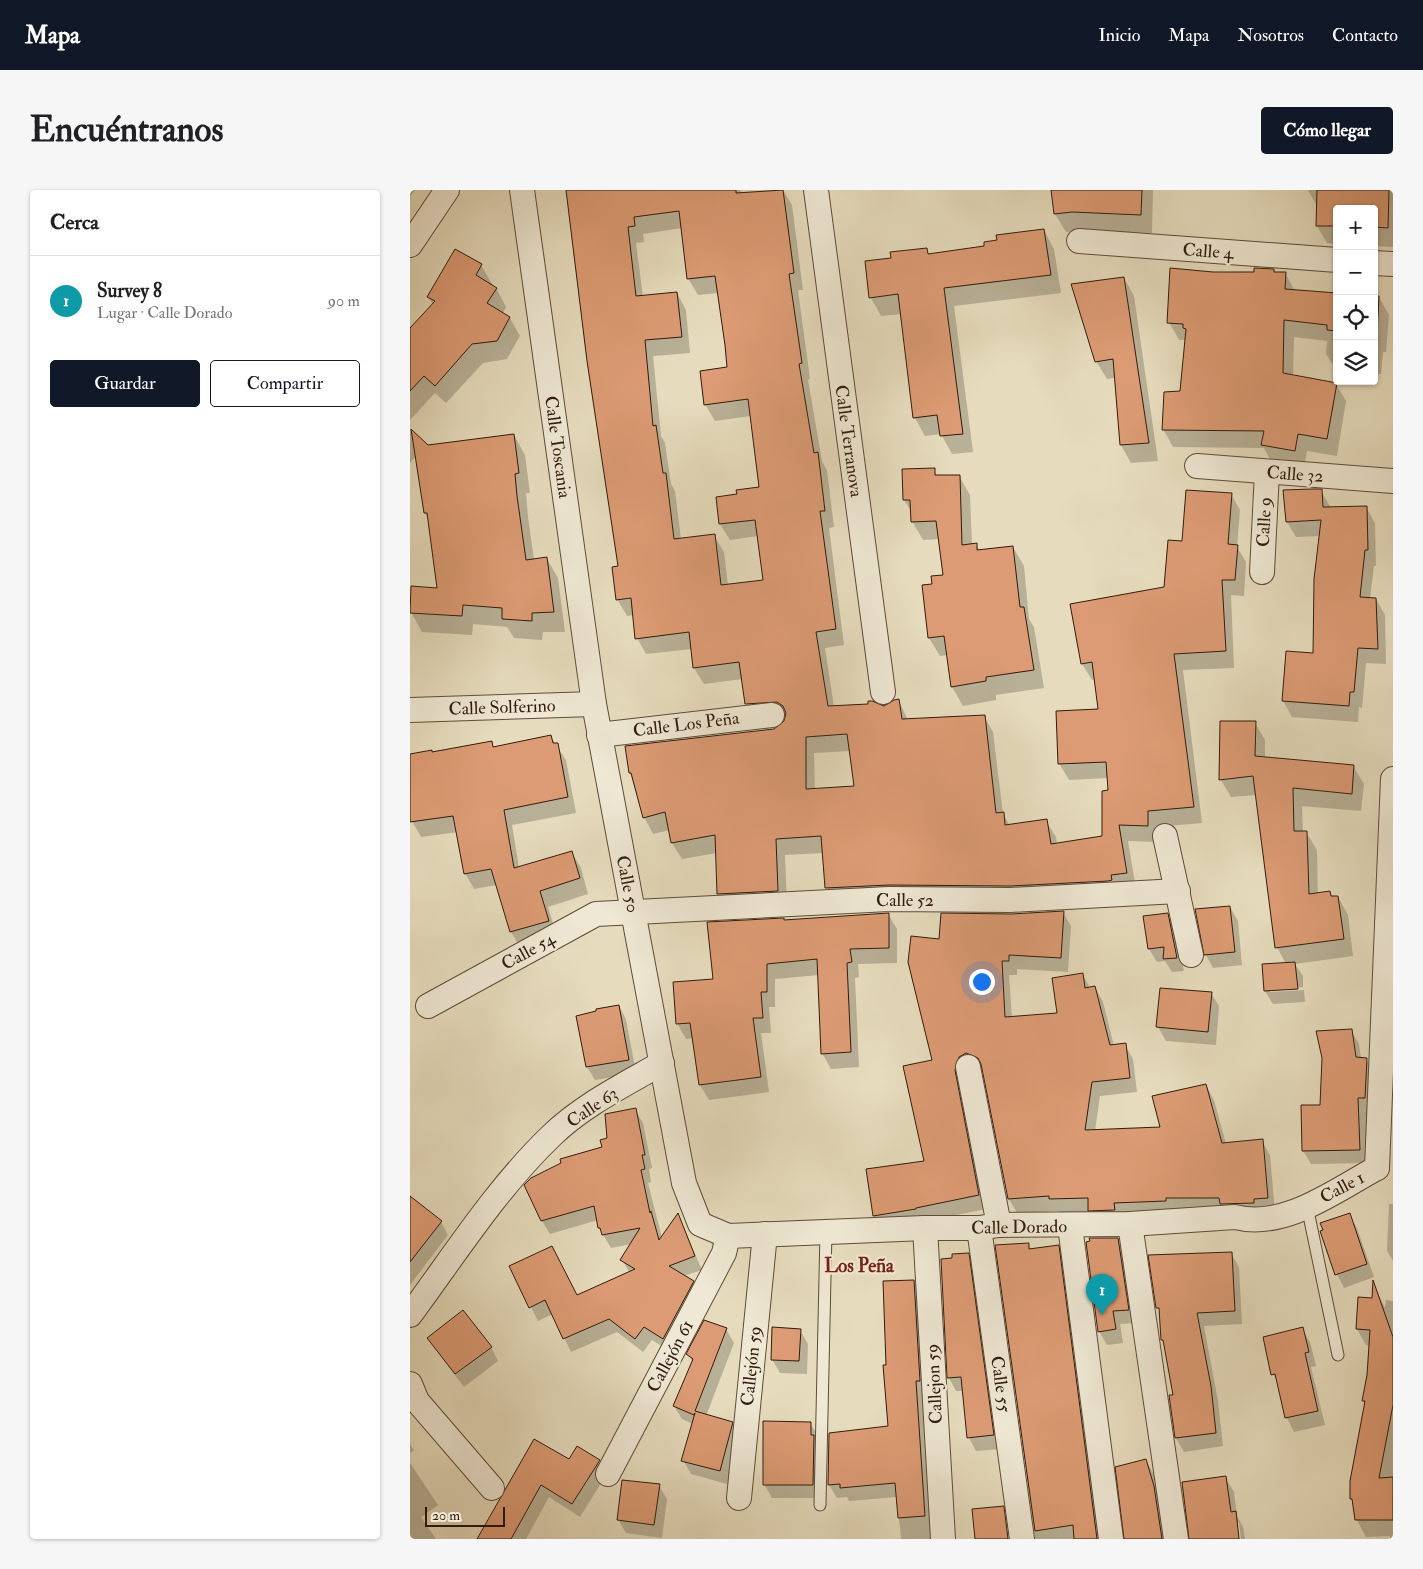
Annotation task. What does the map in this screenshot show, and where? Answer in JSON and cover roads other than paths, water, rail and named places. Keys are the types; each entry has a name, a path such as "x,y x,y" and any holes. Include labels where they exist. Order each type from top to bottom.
{"street":[{"path":"410,245 447,190"},
{"name":"Calle Toscania","path":"522,190 594,704"},
{"name":"Calle Terranova","path":"816,190 883,692"},
{"name":"Calle 4","path":"1079,241 1333,260"},
{"path":"1378,263 1393,264"},
{"name":"Calle 32","path":"1197,466 1393,481"},
{"name":"Calle 9","path":"1262,572 1267,472"},
{"name":"Calle Solferino","path":"410,710 594,704"},
{"name":"Calle 50","path":"594,704 662,1063"},
{"name":"Calle Los Peña","path":"600,735 772,715"},
{"name":"Calle 1","path":"1307,1206 1385,1169 1393,779"},
{"path":"1165,836 1191,955"},
{"name":"Calle 52","path":"633,911 889,899 1010,900 1178,891"},
{"name":"Calle 54","path":"428,1006 596,914 633,911"},
{"path":"662,1063 684,1183 700,1224 728,1236"},
{"name":"Calle 63","path":"410,1314 514,1175 552,1134 596,1102 662,1063"},
{"name":"Calle 55","path":"968,1067 989,1227 1022,1539"},
{"name":"Calle Dorado","path":"728,1236 826,1231 869,1232 925,1228 1130,1224 1235,1217 1246,1220 1269,1219 1307,1206"},
{"path":"1130,1224 1176,1539"},
{"path":"1070,1226 1111,1539"},
{"name":"Callejon 59","path":"925,1228 943,1539"},
{"name":"Callejón 59","path":"739,1498 765,1234"},
{"name":"Callejón 61","path":"608,1474 724,1253 728,1236"},
{"path":"410,1384 417,1401 492,1488"}],"lane":[{"path":"1307,1206 1338,1354"},
{"path":"820,1505 826,1231"}],"place":[{"name":"Survey 8","path":"1102,1315"}],"district":[{"name":"Los Peña","path":"859,1265"}]}
